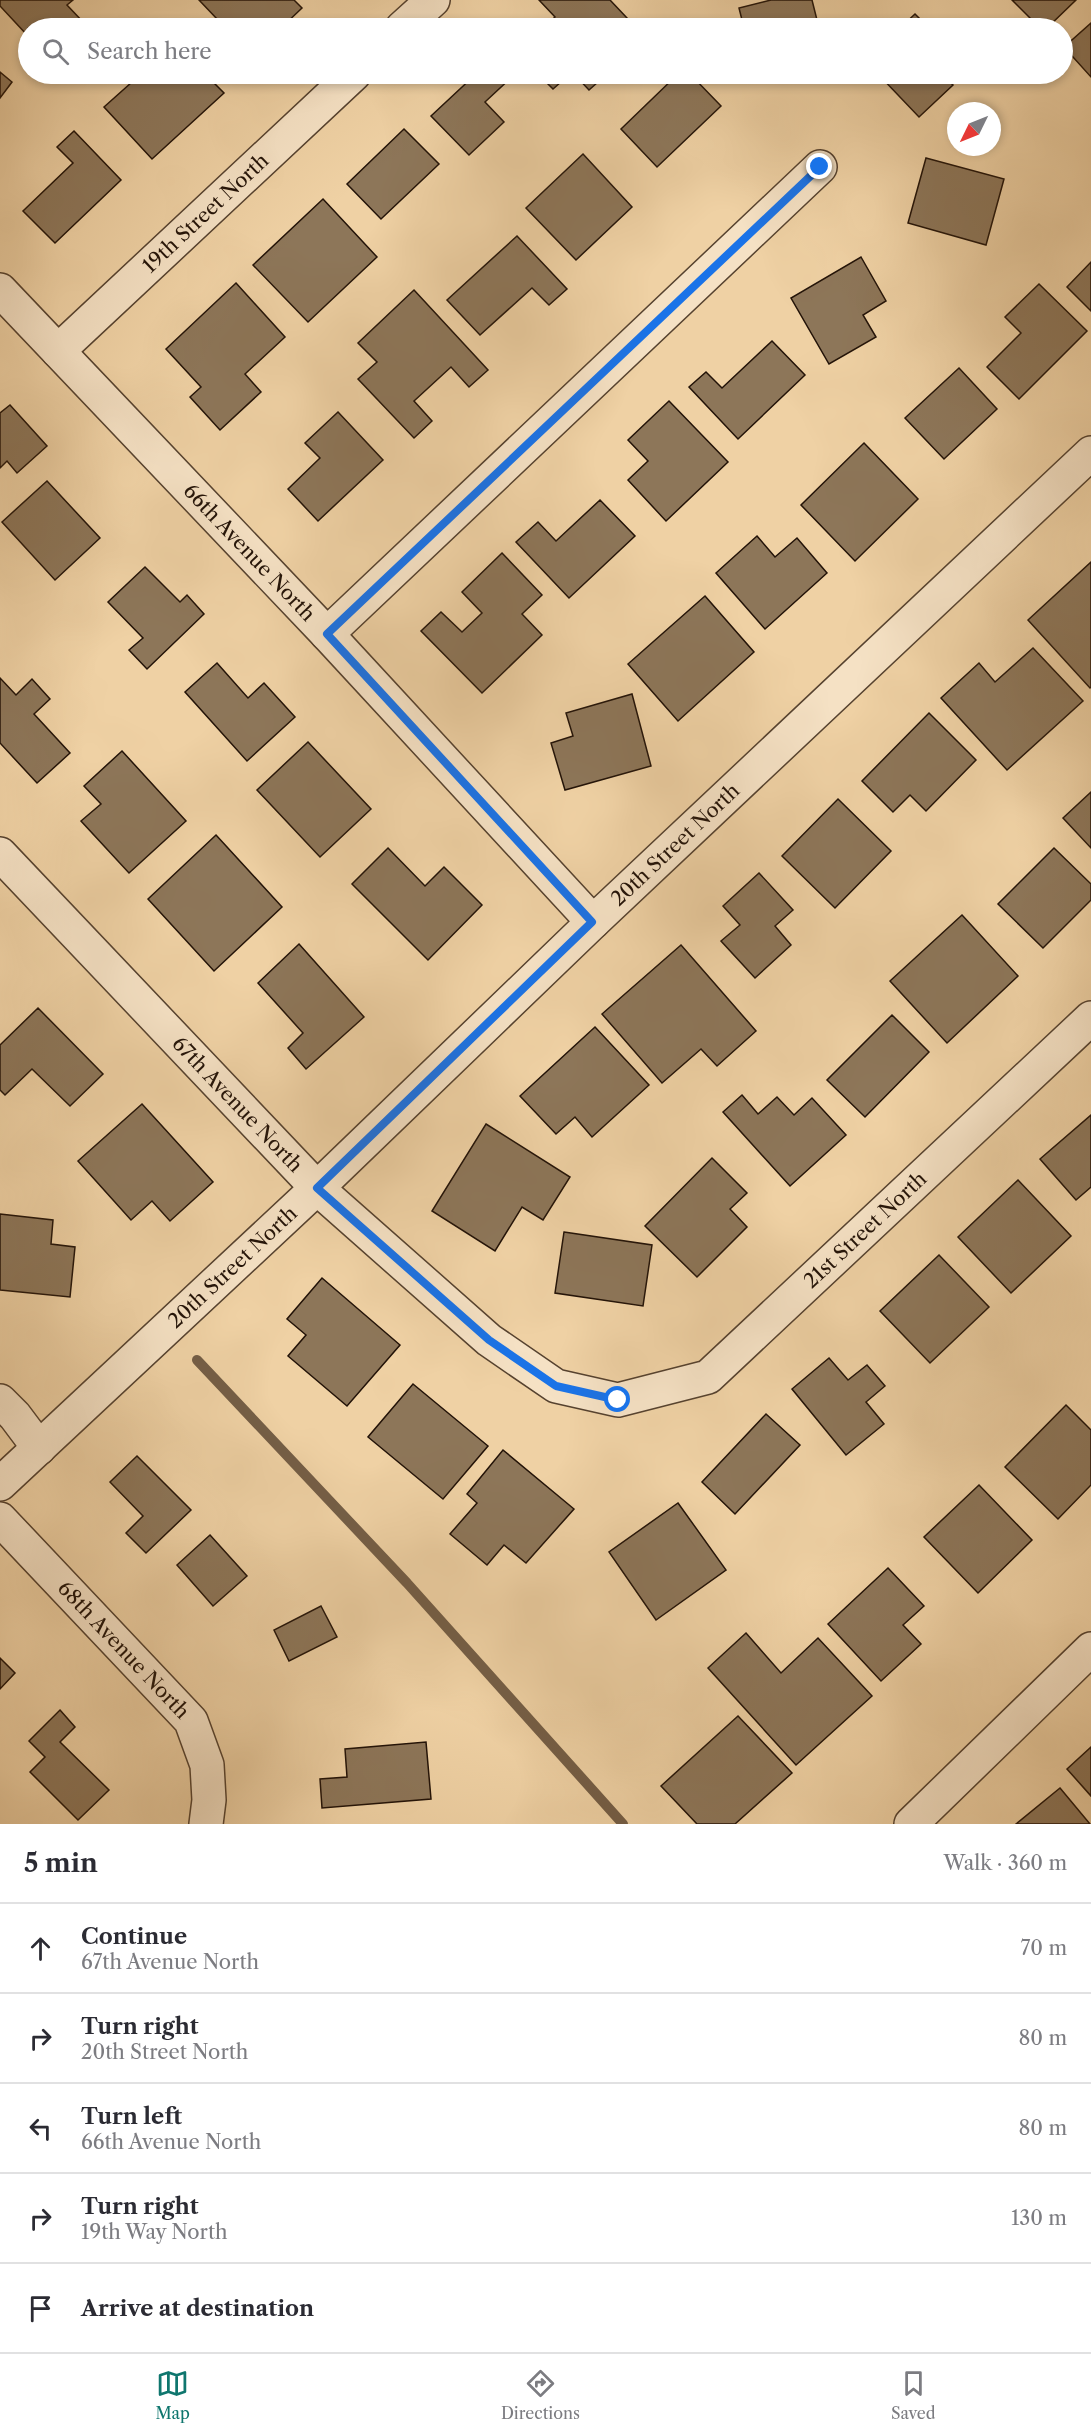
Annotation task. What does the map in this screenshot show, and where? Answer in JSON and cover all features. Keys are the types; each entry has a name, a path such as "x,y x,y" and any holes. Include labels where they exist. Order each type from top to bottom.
{"street":[{"path":"413,18 433,0"},
{"name":"19th Street North","path":"58,351 343,84"},
{"path":"327,634 820,167"},
{"name":"66th Avenue North","path":"0,290 327,634 592,922"},
{"name":"20th Street North","path":"0,1484 317,1188 592,922 1091,453"},
{"name":"67th Avenue North","path":"0,854 317,1188 489,1340 556,1386 618,1400"},
{"name":"21st Street North","path":"618,1400 708,1377 1091,1018"},
{"path":"0,1401 15,1416 39,1448"},
{"name":"68th Avenue North","path":"0,1519 191,1721 207,1765 207,1812"},
{"path":"911,1824 1091,1649"}],"building":[{"path":"0,0 73,0 67,5 79,18 18,18 18,25 0,6"},
{"path":"199,0 294,0 302,8 292,18 216,18"},
{"path":"539,0 610,0 627,18 554,18"},
{"path":"771,0 812,0 816,18 742,18 739,8"},
{"path":"1012,0 1076,0 1057,18 1030,18"},
{"path":"1091,23 1091,77 1073,57 1073,39"},
{"path":"0,72 12,82 0,98"},
{"path":"130,84 215,84 224,93 152,159 104,107"},
{"path":"465,84 504,84 485,102 504,122 469,155 431,116"},
{"path":"548,84 559,84 553,89"},
{"path":"583,84 596,84 589,90"},
{"path":"668,84 700,84 721,106 657,167 621,129"},
{"path":"888,84 953,85 919,117"},
{"path":"404,129 439,164 381,219 347,184"},
{"path":"74,131 121,180 55,243 23,211 73,163 57,147"},
{"path":"583,154 632,207 576,260 526,208"},
{"path":"926,158 1004,179 986,245 908,223"},
{"path":"323,199 377,257 308,322 253,265"},
{"path":"517,236 567,289 549,305 532,288 480,335 447,300"},
{"path":"861,257 886,301 863,315 876,337 829,364 791,298"},
{"path":"1091,262 1091,311 1067,287"},
{"path":"236,283 285,337 245,374 261,392 220,430 190,397 201,387 166,349"},
{"path":"1039,284 1087,331 1019,399 987,367 1021,333 1005,317"},
{"path":"414,290 488,370 469,387 451,367 414,401 432,421 414,438 358,379 377,362 358,343"},
{"path":"772,341 805,375 738,439 689,387 706,372 722,388"},
{"path":"959,368 997,409 944,459 905,418"},
{"path":"669,401 728,462 666,521 628,480 648,461 628,440"},
{"path":"10,405 47,446 17,473 7,461 0,468 0,413"},
{"path":"338,412 383,460 318,521 288,489 320,458 305,443"},
{"path":"864,443 918,499 855,561 801,505"},
{"path":"47,481 100,538 55,580 2,522"},
{"path":"600,500 635,536 569,598 516,542 538,522 556,541"},
{"path":"757,536 775,557 797,538 827,573 765,629 716,573"},
{"path":"502,553 542,595 522,614 542,635 482,693 421,631 441,612 462,632 482,613 462,592"},
{"path":"1091,562 1091,687 1090,688 1028,620"},
{"path":"145,567 180,602 187,595 204,614 147,669 129,650 143,638 108,602"},
{"path":"705,596 754,652 678,721 628,664"},
{"path":"1033,648 1083,701 1007,770 941,698 979,663 995,682"},
{"path":"217,663 248,698 264,683 295,717 247,761 185,692"},
{"path":"0,678 16,695 32,679 50,699 34,714 70,753 37,783 0,743"},
{"path":"632,694 651,766 565,790 551,743 573,736 566,713"},
{"path":"929,713 976,760 926,811 910,795 893,812 862,781"},
{"path":"308,742 371,809 320,857 257,790"},
{"path":"122,751 186,821 129,873 81,821 101,804 84,786"},
{"path":"1091,792 1091,848 1063,818"},
{"path":"838,799 891,851 835,908 782,856"},
{"path":"216,835 282,907 214,971 148,899"},
{"path":"388,848 425,886 444,867 482,905 428,960 352,884"},
{"path":"1054,848 1091,884 1091,900 1043,948 998,904"},
{"path":"759,873 793,910 775,926 791,945 755,978 721,941 740,925 723,906"},
{"path":"962,915 1018,976 947,1043 890,981"},
{"path":"299,944 364,1017 306,1069 288,1048 303,1033 258,983"},
{"path":"681,945 756,1031 717,1066 701,1049 662,1083 602,1014"},
{"path":"38,1008 103,1074 70,1106 32,1069 5,1095 0,1090 0,1045"},
{"path":"892,1015 929,1052 865,1117 827,1080"},
{"path":"595,1027 649,1085 592,1137 575,1117 556,1134 520,1096"},
{"path":"742,1095 758,1114 777,1097 794,1115 812,1098 846,1135 790,1186 723,1112"},
{"path":"142,1104 213,1182 170,1221 152,1201 131,1220 78,1161"},
{"path":"1091,1115 1091,1187 1076,1200 1040,1159"},
{"path":"486,1124 570,1177 543,1220 522,1207 495,1251 432,1211"},
{"path":"712,1158 747,1193 730,1209 747,1227 697,1277 645,1226"},
{"path":"1018,1180 1071,1236 1011,1293 958,1237"},
{"path":"0,1214 53,1220 51,1244 75,1247 70,1297 0,1290"},
{"path":"564,1232 652,1245 643,1306 555,1293"},
{"path":"939,1255 989,1307 930,1363 880,1311"},
{"path":"322,1278 400,1345 347,1406 288,1356 306,1335 287,1319"},
{"path":"829,1358 848,1380 867,1365 885,1386 866,1402 884,1424 846,1455 792,1389"},
{"path":"413,1384 488,1446 443,1499 368,1437"},
{"path":"1066,1405 1091,1430 1091,1485 1058,1519 1005,1467"},
{"path":"766,1414 800,1445 735,1514 702,1482"},
{"path":"503,1450 574,1509 526,1563 504,1545 487,1565 450,1534 477,1503 467,1494"},
{"path":"137,1456 191,1510 146,1553 126,1533 143,1516 110,1482"},
{"path":"979,1485 1032,1540 978,1593 924,1537"},
{"path":"678,1503 726,1570 656,1620 609,1552"},
{"path":"210,1535 247,1576 213,1606 177,1565"},
{"path":"888,1568 924,1606 903,1625 921,1644 881,1681 828,1624"},
{"path":"321,1606 337,1637 289,1661 274,1630"},
{"path":"746,1633 781,1673 818,1638 872,1696 796,1765 708,1668"},
{"path":"0,1658 15,1673 0,1689"},
{"path":"60,1710 75,1727 60,1742 109,1790 78,1820 30,1772 45,1757 29,1741"},
{"path":"738,1716 792,1773 735,1824 697,1824 661,1786"},
{"path":"426,1742 431,1799 322,1808 320,1779 347,1777 345,1749"},
{"path":"1091,1747 1091,1796 1067,1769"},
{"path":"1060,1788 1090,1824 1016,1824"}],"waterway":[{"path":"197,1360 407,1583 623,1824"}],"route":[{"path":"618,1400 556,1386 489,1340 317,1188 592,922 327,634 820,167"}]}
